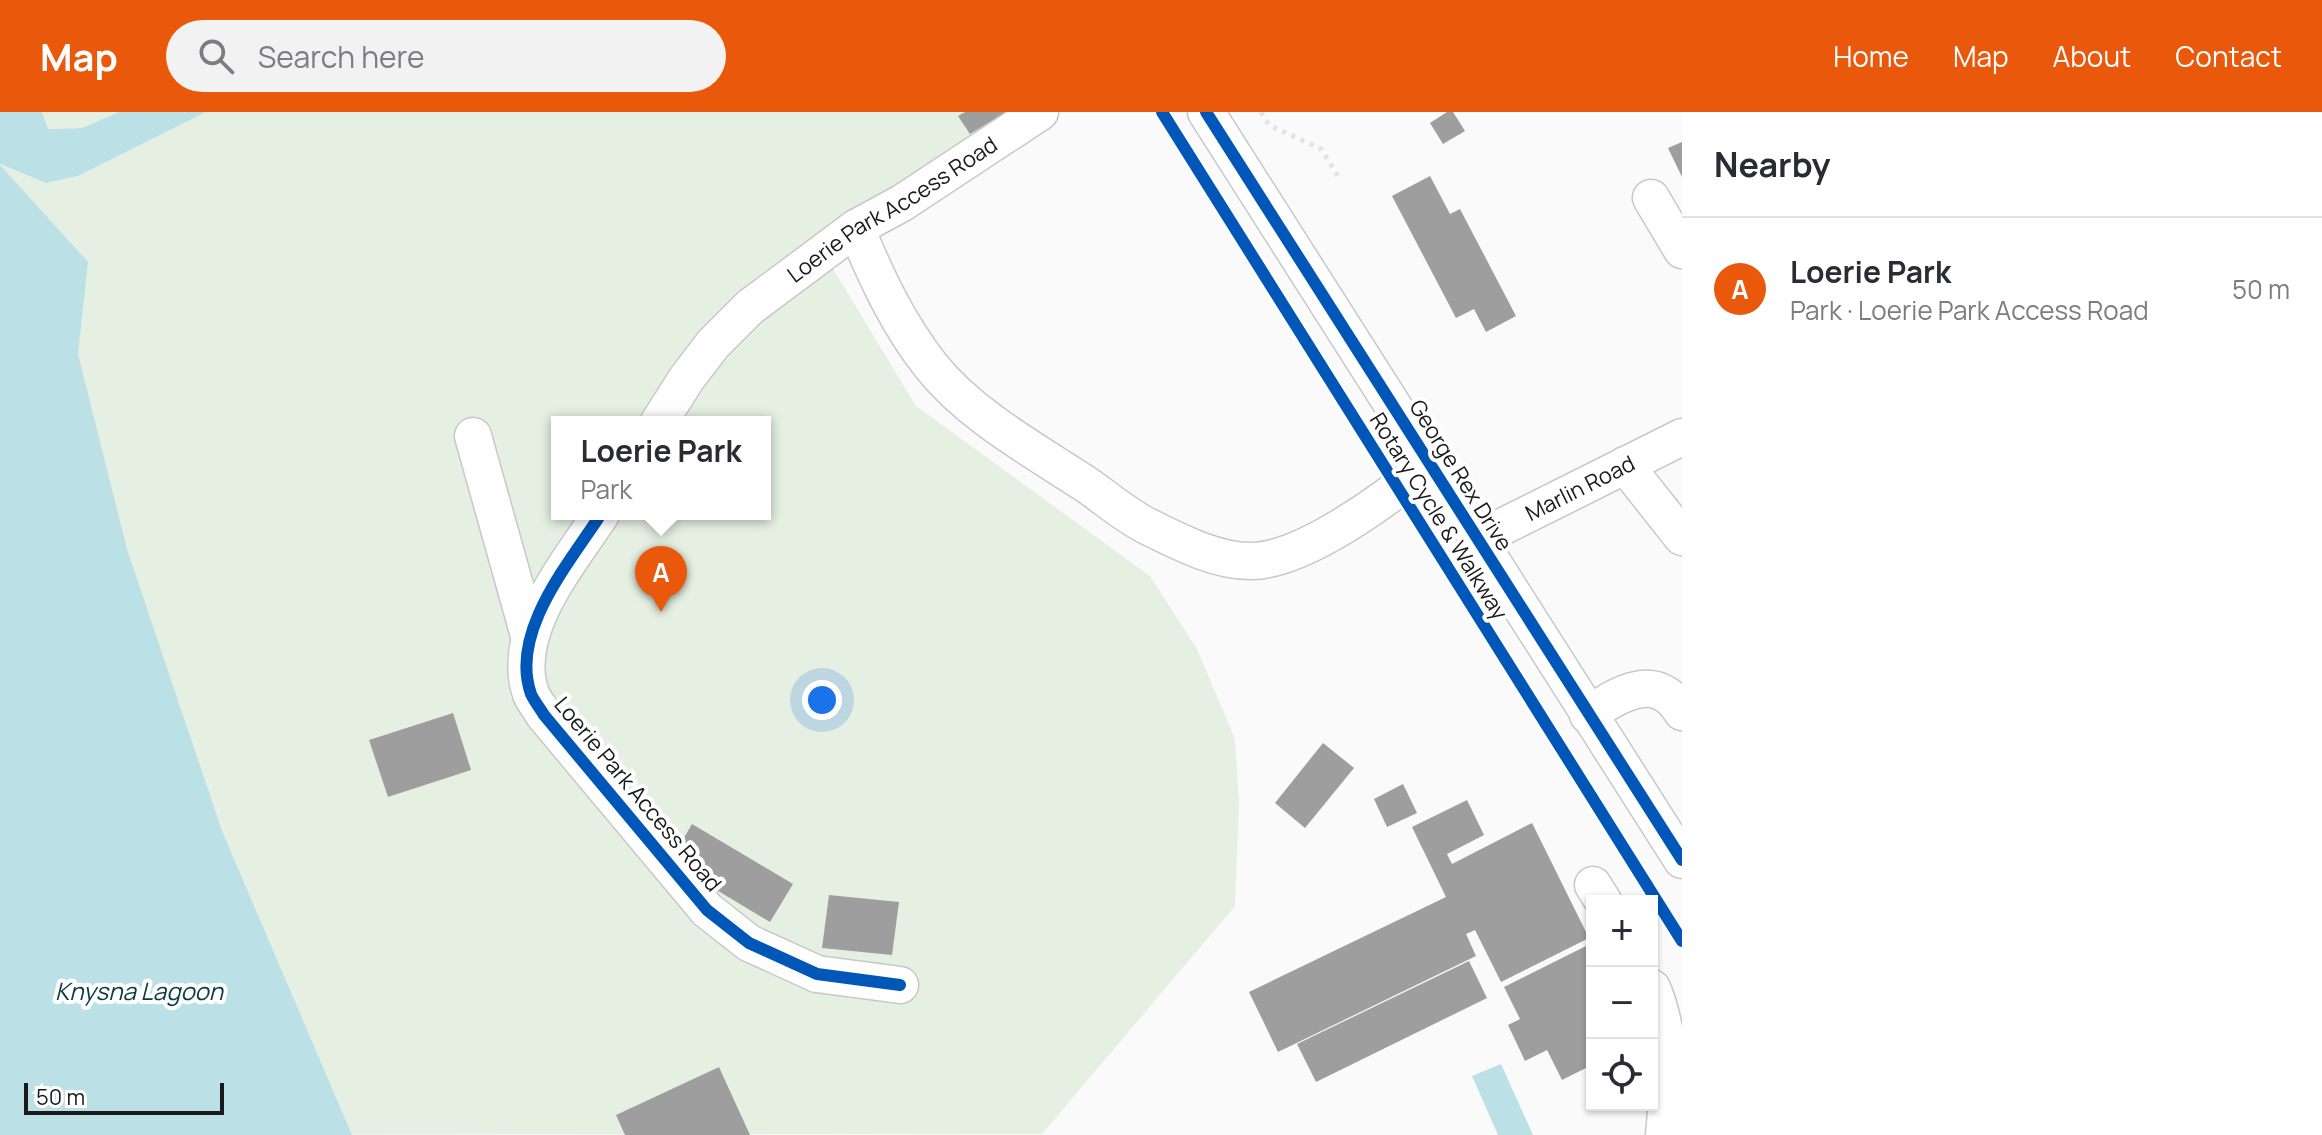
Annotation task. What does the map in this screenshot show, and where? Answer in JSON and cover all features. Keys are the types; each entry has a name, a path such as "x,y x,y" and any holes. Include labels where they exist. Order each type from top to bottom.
{"street":[{"name":"Loerie Park Access Road","path":"663,416 713,344 750,307 856,228 902,203 1040,112"},
{"name":"George Rex Drive","path":"1206,112 1682,860"},
{"path":"1651,198 1682,250"},
{"path":"856,228 879,286 910,337 932,368 965,401 1146,526 1222,558 1252,561 1289,554 1398,490 1430,463"},
{"path":"473,436 530,639"},
{"name":"Marlin Road","path":"1478,539 1682,437"},
{"path":"1625,465 1682,537"},
{"name":"Loerie Park Access Road","path":"597,520 537,615 530,639 527,667 531,694 544,715 707,910 749,943 817,974 900,985"},
{"path":"1588,715 1614,697 1639,688 1670,696 1682,712"},
{"path":"1658,1008 1666,1035 1669,1086 1664,1135"}],"path":[{"path":"1261,112 1269,125 1321,149 1338,176"}],"green space":[{"path":"0,112 119,112 82,128 47,129"},
{"path":"206,112 1027,112 815,239 916,406 1150,576 1197,649 1235,739 1239,803 1235,906 1042,1134 0,1135 0,164 46,183 78,176"}],"water":[{"path":"0,112 42,112 48,129 82,128 119,112 206,112 78,176 46,183 0,164"},
{"name":"Knysna Lagoon","path":"0,165 88,262 78,354 127,549 222,831 352,1135 0,1135"},
{"path":"1501,1064 1533,1135 1498,1135 1472,1076"}],"building":[{"path":"965,112 1006,112 970,134 958,116"},
{"path":"1447,112 1453,112 1465,131 1443,144 1430,123"},
{"path":"1682,142 1682,177 1668,148"},
{"path":"1430,176 1450,214 1460,209 1516,316 1486,332 1474,309 1456,318 1392,196"},
{"path":"453,713 471,770 388,797 369,740"},
{"path":"1323,743 1354,768 1305,828 1275,803"},
{"path":"1403,784 1417,813 1387,827 1374,799"},
{"path":"1467,800 1484,835 1447,854 1452,864 1532,823 1586,932 1586,940 1501,982 1475,930 1466,934 1476,956 1278,1052 1249,992 1446,897 1412,827"},
{"path":"692,824 793,884 770,922 670,862"},
{"path":"829,895 899,902 892,955 822,948"},
{"path":"1586,946 1586,1068 1562,1080 1547,1050 1525,1061 1508,1025 1520,1019 1504,987"},
{"path":"1469,961 1487,998 1316,1082 1297,1044"},
{"path":"719,1067 750,1135 625,1135 616,1115"}],"cycle path":[{"name":"Rotary Cycle & Walkway","path":"1162,112 1682,941"},
{"name":"Rotary Cycle & Walkway","path":"1206,112 1682,860"},
{"path":"597,520 559,576 535,622 528,646 526,670 535,702 707,910 749,943 817,974 900,985"}],"place":[{"name":"Loerie Park","path":"661,612"}]}
